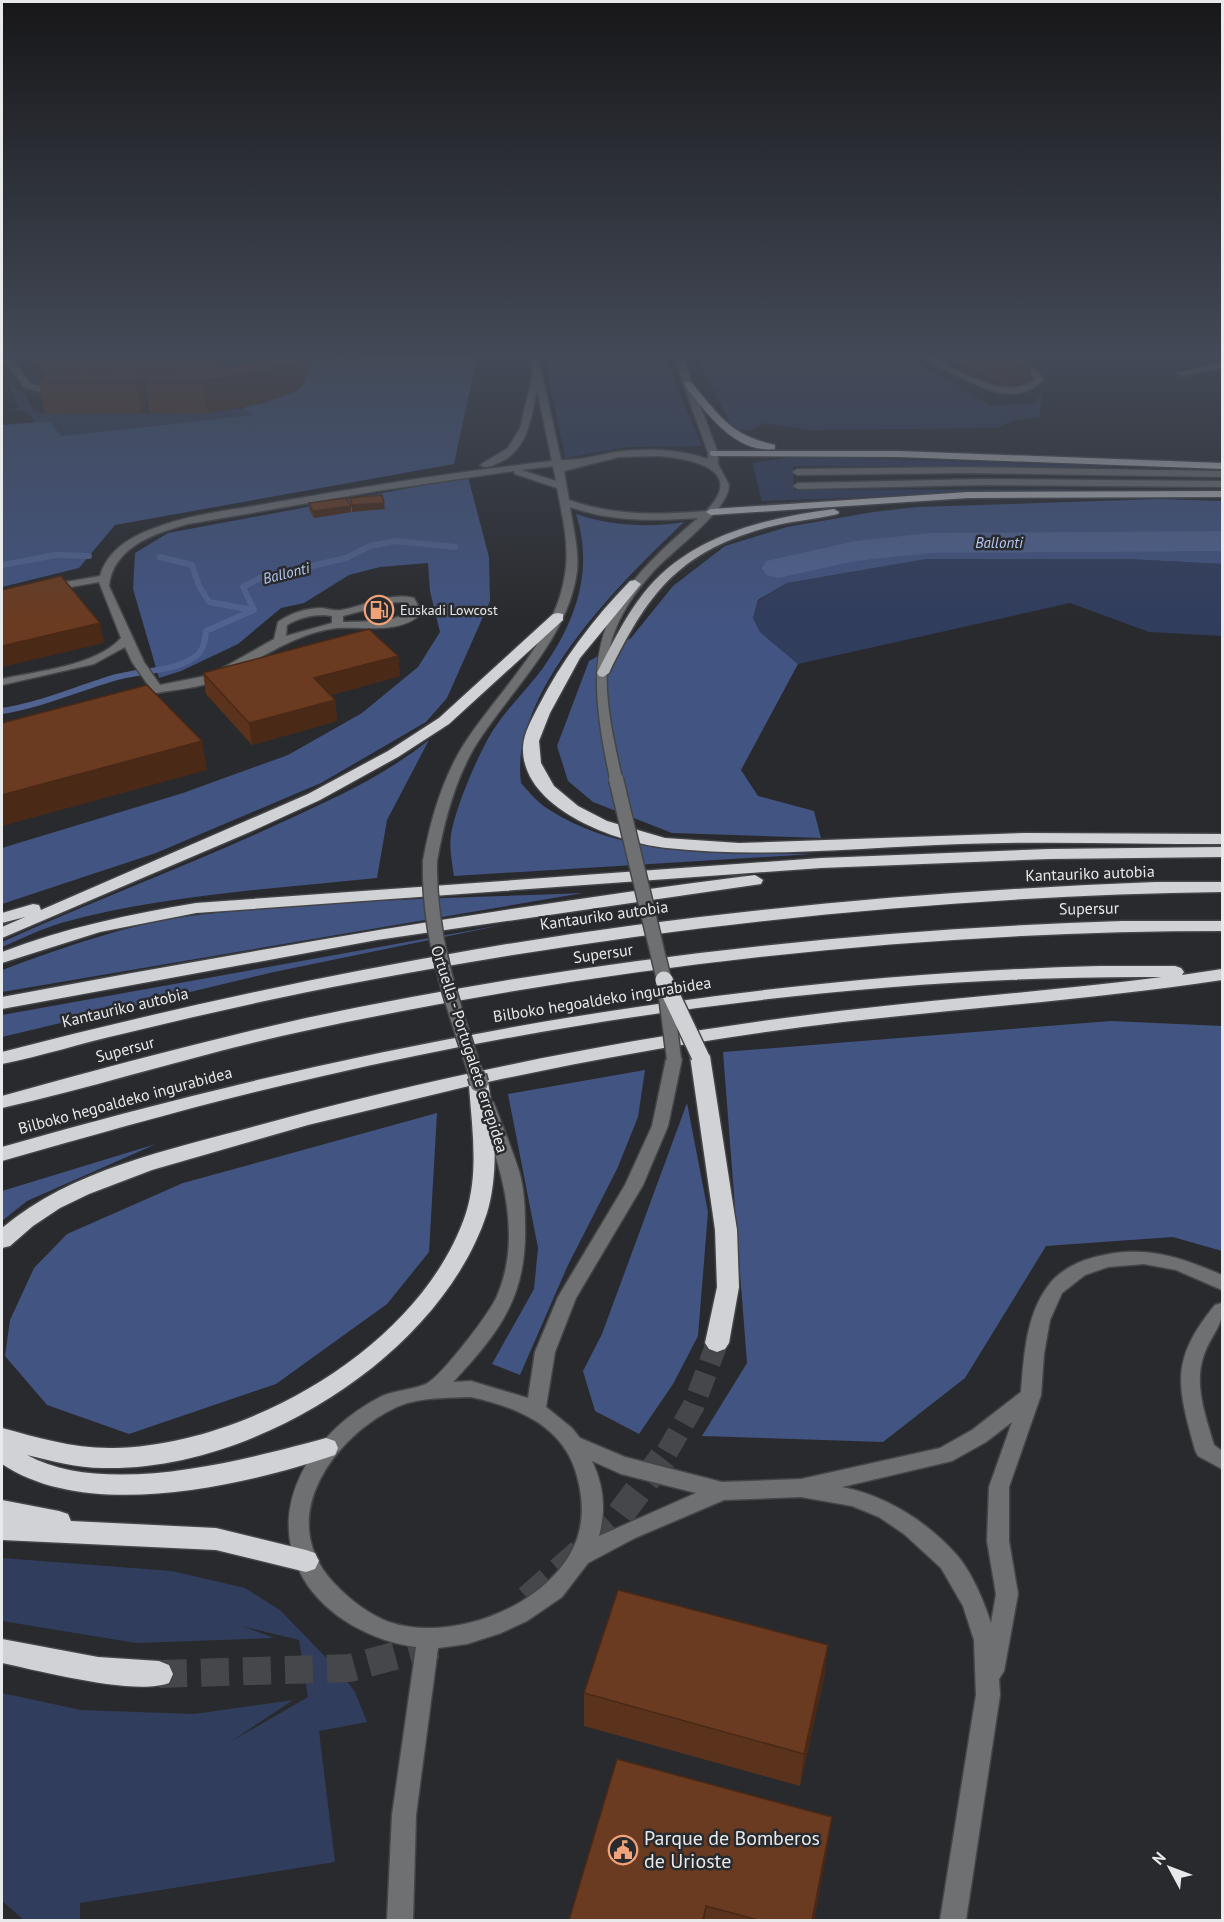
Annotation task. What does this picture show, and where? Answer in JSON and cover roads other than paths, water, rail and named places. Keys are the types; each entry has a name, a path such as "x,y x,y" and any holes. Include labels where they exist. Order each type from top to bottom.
{"highway":[{"path":"635,584 605,614 579,647 558,680 534,731 530,751 536,774 548,791 569,808 593,821 630,835 663,842 709,847 1038,837 1222,840"},
{"path":"2,933 314,797 393,754 444,722 558,617"},
{"path":"2,958 80,931 196,908 821,863 1049,854 1222,852"},
{"path":"2,1003 290,949 575,903 960,858"},
{"path":"2,918 146,871"},
{"name":"Kantauriko autobia","path":"2,1058 137,1023 334,980 461,957 673,924 841,906 1034,894 1222,888"},
{"name":"Supersur","path":"2,1102 160,1059 349,1015 586,974 858,941 1062,928 1222,926"},
{"name":"Bilboko hegoaldeko ingurabidea","path":"2,1154 214,1095 394,1054 639,1010 795,991 973,976 1106,970 1222,974"},
{"path":"2,1240 59,1200 102,1180 272,1128 405,1094 634,1046 810,1020 1066,995 1222,974"},
{"path":"664,980 700,1056 726,1230 728,1287 717,1343"},
{"path":"2,1438 55,1452 115,1458 175,1452 239,1433 303,1402 351,1372 391,1340 430,1298 458,1258 476,1213 483,1176 481,1094"},
{"path":"2,1450 40,1474 111,1485 176,1484 244,1471 326,1448"},
{"path":"2,1511 133,1534"},
{"path":"2,1529 216,1539 306,1562"},
{"path":"2,1651 98,1670 159,1674"}],"main road":[{"path":"748,442 759,446 814,453"},
{"path":"713,458 814,453 1222,466"},
{"path":"710,513 864,501 1022,496 1222,494"},
{"path":"603,673 634,612 654,586 676,566 704,548 736,534 780,521 830,512 1022,496"}],"street":[{"path":"458,473 496,462 513,451 519,442"},
{"path":"553,442 559,468"},
{"path":"536,1410 545,1352 567,1297 634,1185 660,1126 674,1059 664,980 607,735 603,673 606,640 635,584 710,513 724,492 723,481 707,442"},
{"path":"157,689 138,662 104,586 110,560 128,544 169,527 458,473 559,468 626,454 674,454 713,458"},
{"name":"Ortuella - Portugalete errepidea","path":"433,1390 490,1323 506,1298 514,1276 517,1253 511,1173 481,1094 441,968 434,936 428,886 430,861 441,809 458,767 475,736 536,655 558,617 569,586 573,559 559,468"},
{"path":"491,470 536,475 562,486"},
{"path":"797,472 976,470 1222,474"},
{"path":"798,486 984,482 1222,484"},
{"path":"565,502 596,513 632,519 710,513"},
{"path":"36,591 104,578"},
{"path":"145,701 157,689 214,678 279,642 338,620 394,599 410,600 416,612 403,621 377,626 338,620 323,610 290,618 282,624 279,642"},
{"path":"2,682 90,660 117,649 128,637"},
{"path":"90,660 122,658 138,662"},
{"path":"953,1920 988,1695 1007,1594 998,1540 999,1487 1031,1395 1034,1354 1041,1320 1055,1289 1078,1270 1107,1260 1144,1257 1180,1264 1222,1283"},
{"path":"1222,1310 1203,1331 1191,1360 1190,1398 1205,1450 1222,1461"},
{"path":"433,1390 483,1391 506,1396 536,1410 561,1429 576,1445 588,1472 594,1501 592,1527 581,1557 553,1592 515,1618 471,1635 428,1639 378,1629 348,1611 324,1590 306,1562 300,1536 300,1502 311,1471 326,1448 352,1423 393,1400 433,1390"},
{"path":"576,1445 621,1465 722,1491 801,1488 945,1455 979,1436 1031,1395"},
{"path":"801,1488 854,1498 886,1511 912,1528 949,1561 973,1603 985,1640 988,1695"},
{"path":"581,1557 627,1532 722,1491"},
{"path":"400,1920 404,1815 428,1639"}],"waterway":[{"name":"Ballonti","path":"2,711 46,701 117,677 168,668 188,661 201,651 206,631 254,610 243,587 260,578 346,558 370,546 396,541 455,547"},
{"name":"Ballonti","path":"778,568 855,551 930,543 1222,541"},
{"name":"Ballonti","path":"393,542 401,542"},
{"path":"2,565 56,555 89,556"},
{"path":"160,557 192,565 199,586 209,602 253,610"}],"tunnel":[{"path":"667,1452 694,1405 717,1343"},
{"path":"528,1599 613,1524 668,1451"},
{"path":"159,1674 350,1668 439,1644"}],"place":[{"name":"Euskadi Lowcost","path":"379,610"},
{"name":"Parque de Bomberos de Urioste","path":"623,1850"}]}
